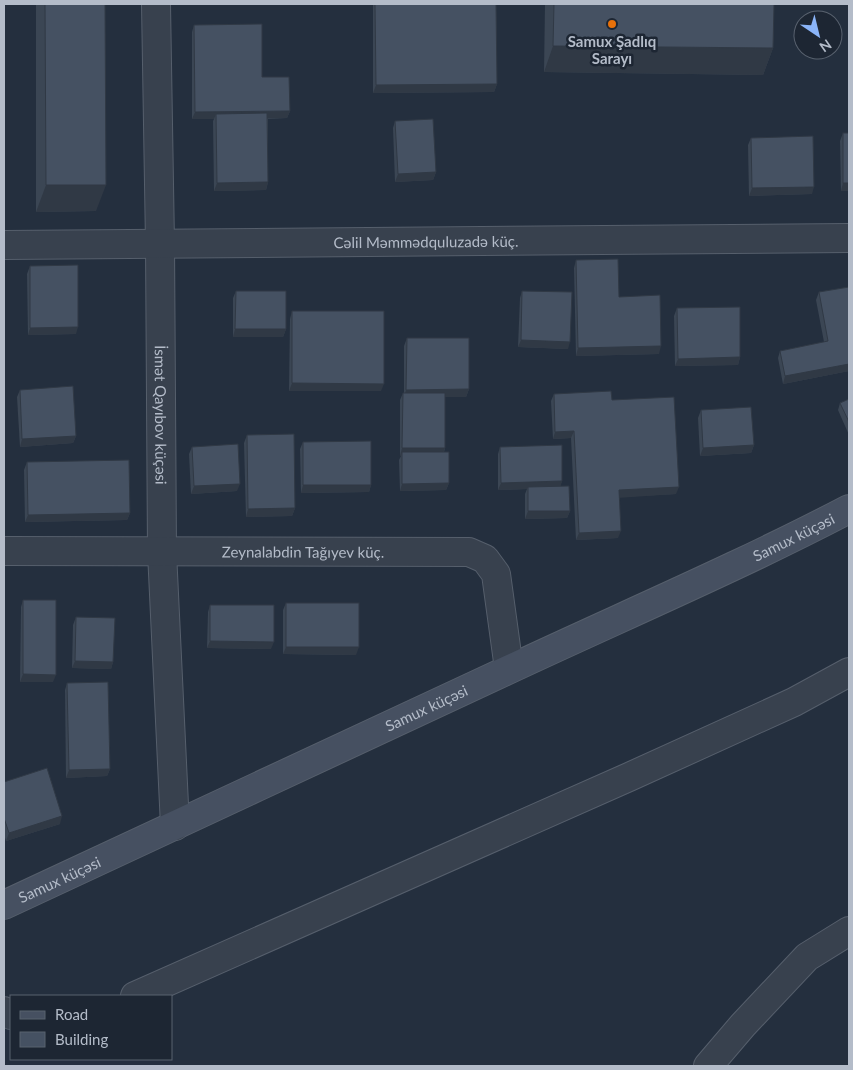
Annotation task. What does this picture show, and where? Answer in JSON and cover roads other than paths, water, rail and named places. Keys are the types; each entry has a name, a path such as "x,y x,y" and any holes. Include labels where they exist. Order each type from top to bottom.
{"main road":[{"name":"Samux küçəsi","path":"4,905 713,575 849,509"}],"street":[{"name":"İsmət Qayıbov küçəsi","path":"156,4 162,552 175,826"},
{"name":"Cəlil Məmmədquluzadə küç.","path":"4,245 849,238"},
{"name":"Zeynalabdin Tağıyev küç.","path":"4,551 469,552 486,560 496,574 509,669"},
{"path":"137,995 630,777 794,702 849,672"},
{"path":"708,1066 743,1025 807,957 849,930"}],"place":[{"name":"Samux Şadlıq Sarayı","path":"612,24"}]}
